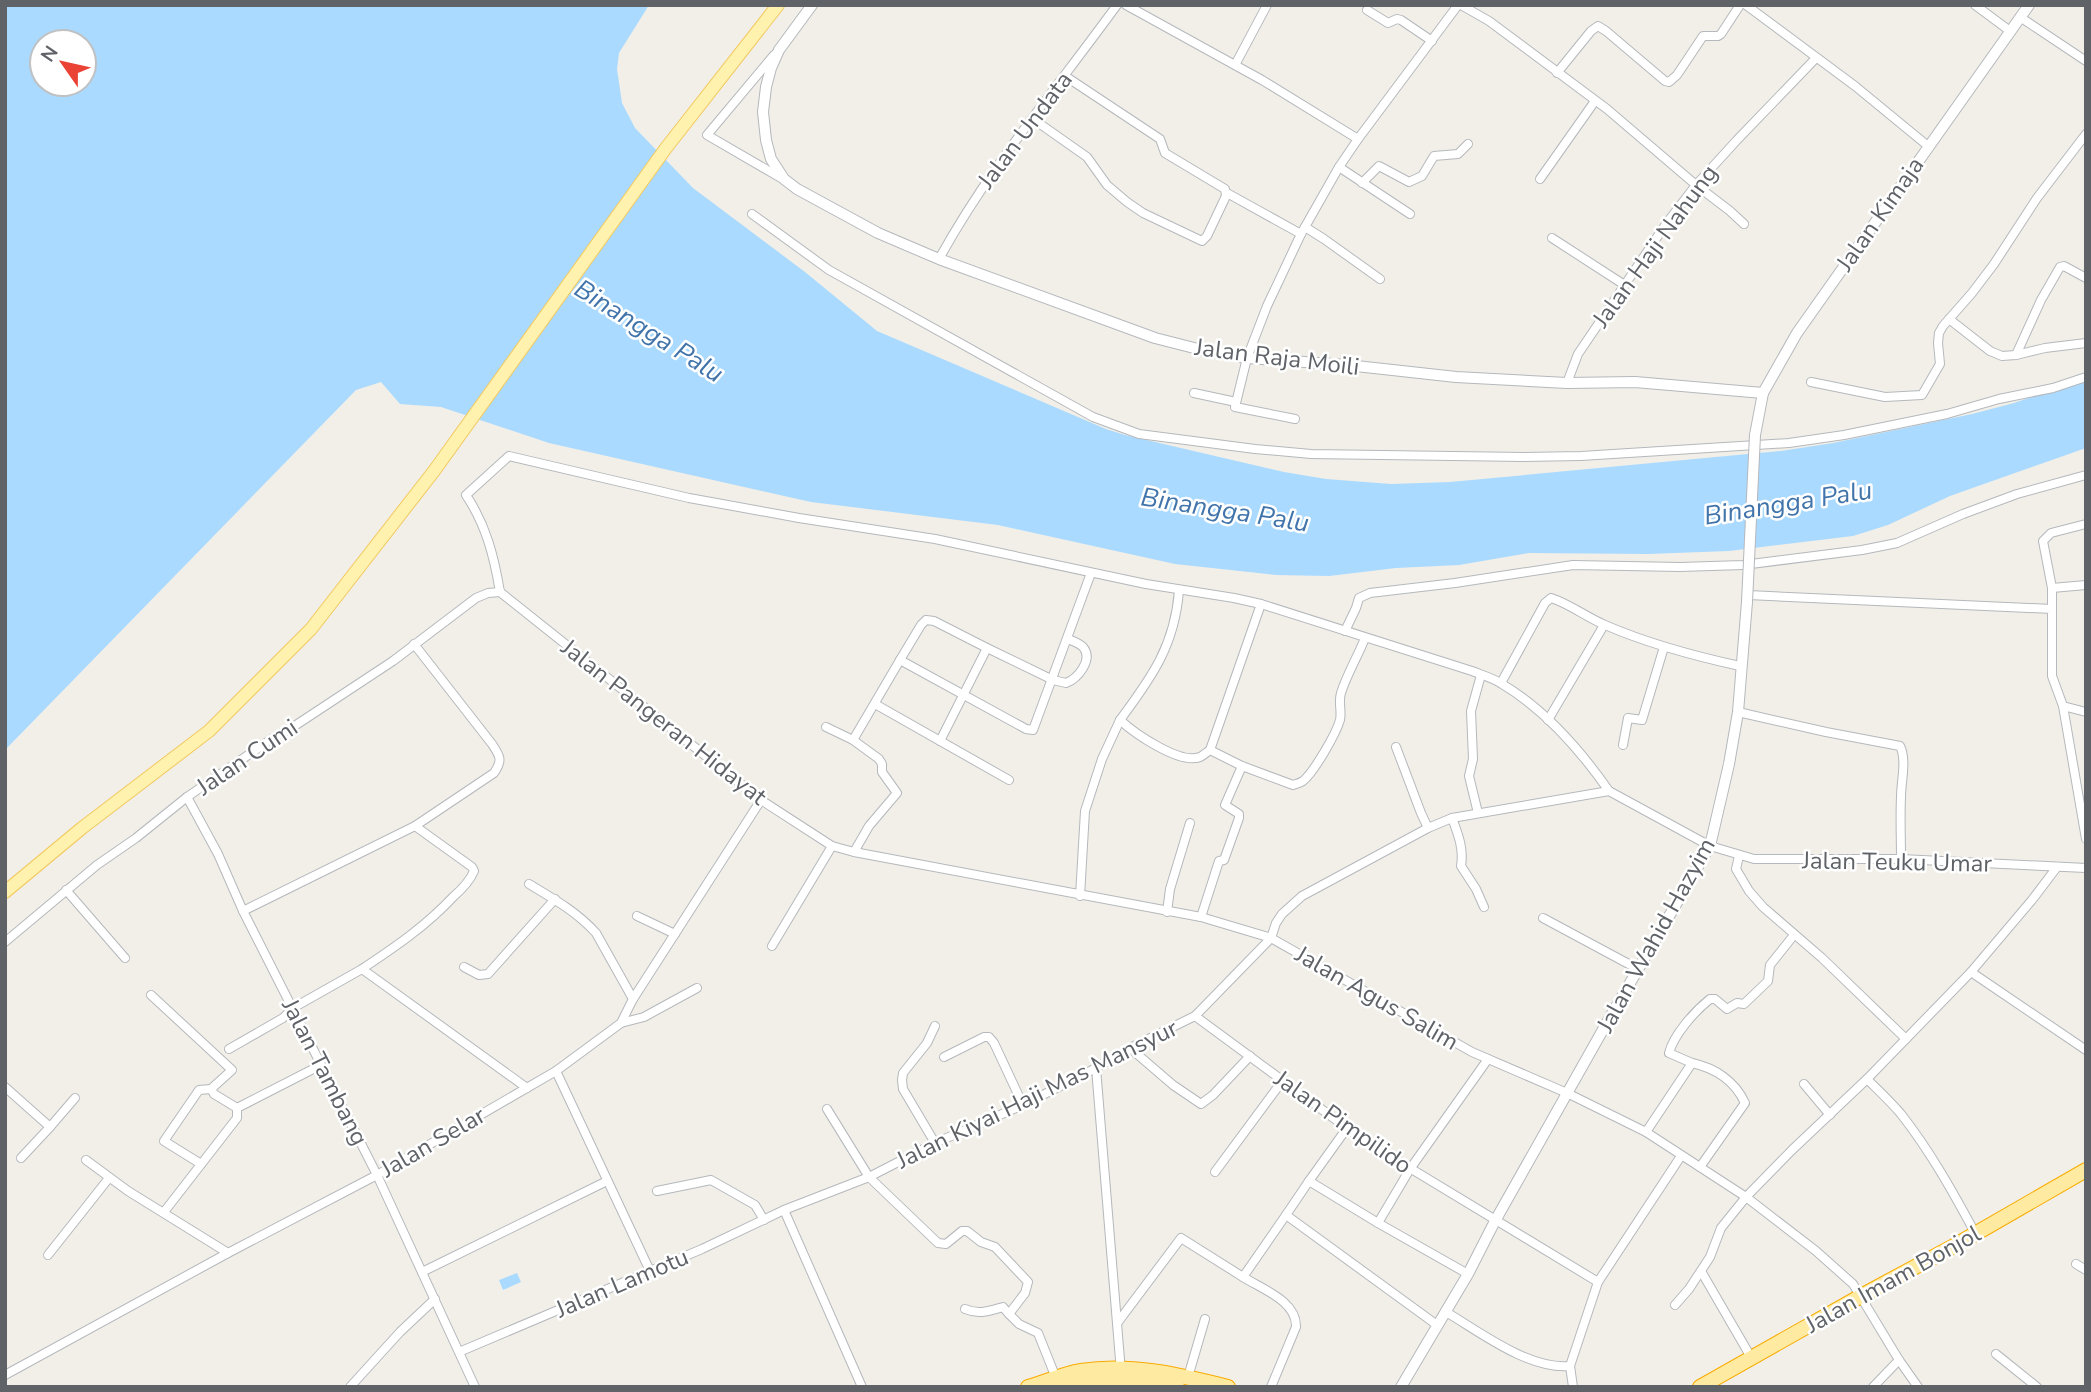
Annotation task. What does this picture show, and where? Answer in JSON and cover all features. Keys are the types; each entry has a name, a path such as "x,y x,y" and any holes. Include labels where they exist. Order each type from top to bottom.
{"highway":[{"name":"Jalan Imam Bonjol","path":"1700,1387 2086,1170"},
{"path":"1028,1387 1058,1382 1122,1379 1228,1387"}],"main road":[{"path":"5,891 209,731 311,629 434,471 666,148 778,5"}],"street":[{"path":"784,179 707,135 779,50 812,5"},
{"name":"Jalan Undata","path":"939,259 979,191 1117,5"},
{"path":"1126,5 1235,65 1358,139"},
{"path":"1235,65 1267,5"},
{"path":"1295,419 1235,407 1247,358 1267,306 1303,231 1339,167 1460,5 1489,21 1595,101 1744,224"},
{"path":"1557,73 1598,26 1665,81 1670,82 1703,36 1721,34 1740,5"},
{"path":"1746,5 1855,86 1928,146"},
{"path":"1975,5 2010,31"},
{"name":"Jalan Kimaja","path":"1755,435 1763,393 1797,332 2029,5"},
{"path":"1367,10 1388,23 1401,20 1432,41"},
{"path":"2020,18 2086,61"},
{"path":"779,50 766,87 763,112 771,159 784,179"},
{"name":"Jalan Haji Nahung","path":"1567,383 1577,354 1623,284 1696,185 1816,58"},
{"path":"1065,76 1160,139 1166,153 1220,184 1227,193 1303,231 1380,279"},
{"path":"1541,179 1595,101"},
{"path":"1033,119 1087,157 1107,185 1127,202 1143,213 1202,241 1208,236 1227,193"},
{"path":"1811,382 1885,397 1920,396 1940,366 1939,333 1987,274 2037,198 2086,134"},
{"path":"1362,183 1379,166 1409,182 1422,176 1434,156 1458,154 1468,144"},
{"path":"1339,167 1410,214"},
{"name":"Jalan Raja Moili","path":"784,179 869,228 939,259 1155,338 1198,349 1247,358 1457,377 1567,383 1635,382 1763,393"},
{"path":"751,214 839,276 1093,417 1139,434 1255,449 1311,454 1524,457 1788,443 1844,435 1947,414 1999,399 2053,388 2086,377"},
{"path":"1552,238 1623,284"},
{"path":"2016,355 2041,300 2060,267 2064,266 2086,278"},
{"path":"1949,319 1990,351 2002,356 2086,343"},
{"path":"1194,393 1237,402"},
{"name":"Jalan Wahid Hazyim","path":"1401,1387 1468,1274 1637,969 1710,846 1738,712 1748,599 1755,435"},
{"path":"500,592 488,536 466,495 509,456 689,498 799,519 935,539 1091,573 1179,590 1217,594 1261,604 1500,683 1548,720 1586,757 1609,791 1710,846"},
{"path":"1345,631 1362,595 1573,565 1743,565 1862,550 1897,542 2017,494 2086,475"},
{"path":"2086,524 2057,531 2043,541 2052,588 2052,676 2063,705 2086,839"},
{"path":"901,660 1031,731 1036,726 1091,573"},
{"path":"2052,588 2086,585"},
{"path":"1080,896 1085,811 1102,759 1120,720 1154,673 1171,637 1179,590"},
{"name":"Jalan Cumi","path":"5,942 97,865 187,797 393,661 476,598 500,592"},
{"name":"Jalan Pangeran Hidayat","path":"500,592 761,800 832,846"},
{"path":"1500,683 1547,600 1551,598 1604,625 1664,647 1699,658 1741,666"},
{"path":"1748,599 2052,609"},
{"path":"1120,720 1144,740 1185,757 1200,757 1210,750 1261,604"},
{"path":"852,740 920,625 926,620 934,621 1053,680 1066,683 1077,677 1087,657 1084,648 1068,639"},
{"path":"1548,720 1604,625"},
{"path":"1210,750 1242,766 1293,785 1303,781 1330,741 1339,722 1342,692 1365,638"},
{"path":"243,911 415,826 494,773 500,765 500,757 492,744 414,644"},
{"path":"1623,745 1628,718 1642,720 1664,647"},
{"path":"940,741 987,648"},
{"path":"1478,813 1469,776 1473,759 1471,711 1481,675"},
{"path":"875,704 1009,780"},
{"path":"2063,705 2086,712"},
{"path":"1738,712 1900,746 1903,749 1901,859"},
{"path":"827,727 852,740 881,761 882,772 897,793 869,827 854,852"},
{"path":"1396,747 1421,813 1431,827"},
{"path":"1201,917 1219,861 1224,860 1239,818 1239,814 1225,805 1242,766"},
{"name":"Jalan Kiyai Haji Mas Mansyur","path":"784,1210 869,1177 935,1143 1023,1105 1195,1016 1271,938 1282,914 1302,896 1431,827 1478,813 1609,791"},
{"name":"Jalan Tambang","path":"187,797 377,1175 475,1387"},
{"name":"Jalan Selar","path":"5,1375 377,1175 555,1071 621,1023 633,999 761,800"},
{"path":"1451,819 1460,840 1463,856 1461,866 1484,907"},
{"path":"1167,912 1170,889 1190,823"},
{"path":"229,1049 405,941 462,889 473,875 472,867 415,826"},
{"path":"772,946 832,846"},
{"name":"Jalan Agus Salim","path":"832,846 1080,896 1201,917 1271,938 1461,1046 1646,1132 1746,1197 1816,1251 1853,1284 1918,1387"},
{"name":"Jalan Teuku Umar","path":"1710,846 1739,856 1768,859 1901,859 2086,868"},
{"path":"1739,856 1736,869 1762,907 1822,958 1906,1039"},
{"path":"1675,1305 1701,1271 1714,1249 1721,1228 1746,1197 1867,1079 1971,972 2057,867"},
{"path":"529,884 578,914 596,933 633,999"},
{"path":"66,890 125,958"},
{"path":"464,967 479,975 488,974 555,899"},
{"path":"637,916 675,934"},
{"path":"1543,918 1637,969"},
{"path":"1700,1167 1745,1103 1716,1070 1669,1053 1681,1031 1710,999 1715,999 1727,1009 1737,1003 1744,1004 1768,981 1770,965 1794,935"},
{"path":"362,969 527,1088"},
{"path":"1971,972 2086,1050"},
{"path":"621,1023 644,1017 697,988"},
{"path":"151,995 232,1070 211,1089 199,1090 164,1141 201,1164"},
{"name":"Jalan Pimpilido","path":"1195,1016 1347,1128 1598,1282"},
{"path":"935,1143 903,1090 902,1080 903,1073 927,1043 936,1026"},
{"path":"944,1057 989,1037 1023,1105"},
{"path":"1130,1048 1200,1104 1213,1095 1250,1056"},
{"path":"1378,1223 1410,1169 1488,1059"},
{"path":"1646,1132 1692,1063"},
{"path":"237,1108 320,1065"},
{"path":"1096,1068 1122,1379"},
{"path":"555,1071 650,1270"},
{"path":"1867,1079 1918,1136 1975,1233"},
{"path":"1215,1172 1283,1080"},
{"path":"1804,1084 1830,1115"},
{"path":"5,1087 50,1127"},
{"path":"211,1089 214,1094 237,1108"},
{"path":"21,1158 75,1098"},
{"path":"164,1212 237,1118 237,1108"},
{"path":"827,1109 869,1177 938,1243 946,1244 964,1230 989,1247 995,1247 1028,1282 1025,1293 1009,1314"},
{"path":"1243,1277 1347,1128"},
{"path":"1573,1387 1570,1366 1598,1282 1681,1156"},
{"path":"86,1160 109,1178 228,1253"},
{"path":"48,1255 109,1178"},
{"path":"657,1191 711,1180 755,1205 764,1220"},
{"path":"422,1272 607,1181"},
{"path":"1309,1181 1468,1274"},
{"path":"784,1210 862,1387"},
{"name":"Jalan Lamotu","path":"459,1352 784,1210"},
{"path":"1286,1214 1437,1325"},
{"path":"1118,1322 1181,1238 1290,1307 1296,1327 1272,1387"},
{"path":"2076,1264 2086,1270"},
{"path":"1701,1271 1752,1359"},
{"path":"350,1387 400,1332 435,1299"},
{"path":"965,1309 984,1313 1003,1307 1019,1324 1038,1333 1058,1382"},
{"path":"1446,1312 1532,1360 1548,1365 1570,1366"},
{"path":"1183,1382 1205,1319"},
{"path":"1996,1354 2037,1387"},
{"path":"1873,1387 1899,1360"}],"water":[{"name":"Binangga Palu","path":"5,5 649,5 619,53 617,69 622,103 635,128 693,188 805,272 877,331 1106,429 1284,472 1326,479 1391,484 1450,482 1781,451 1972,414 2014,403 2086,378 2086,448 1950,496 1888,525 1853,536 1729,551 1648,554 1529,553 1459,565 1396,568 1329,576 1276,575 1175,564 998,525 811,502 549,443 441,407 400,404 381,382 356,390 5,750"},
{"path":"517,1273 521,1282 503,1290 499,1280"}]}
